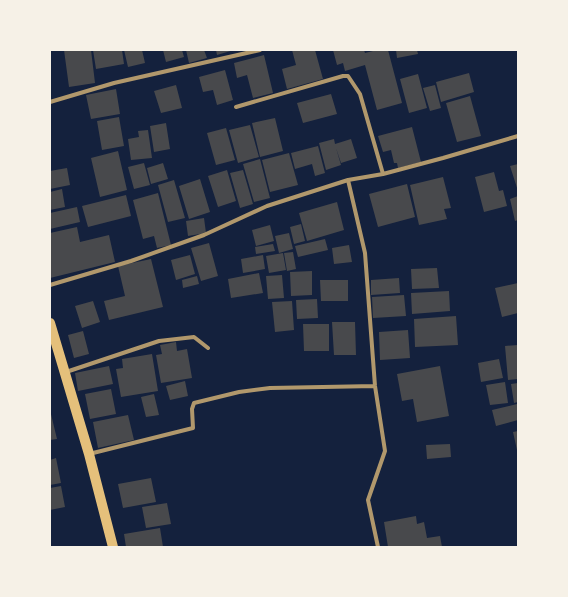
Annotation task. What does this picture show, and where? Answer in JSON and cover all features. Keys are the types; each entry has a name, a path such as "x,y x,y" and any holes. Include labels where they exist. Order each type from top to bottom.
{"main road":[{"path":"50,323 89,454 114,547"}],"street":[{"path":"50,102 114,83 260,50"},
{"path":"236,107 343,76 348,76 360,94 383,174"},
{"path":"50,285 131,261 204,235 267,206 348,180 383,174 518,136"},
{"path":"348,180 365,253 376,386 385,451 368,500 378,547"},
{"path":"65,372 158,342 194,338 208,348"},
{"path":"89,454 193,428 192,409 194,403 232,393 270,388 376,386"}],"building":[{"path":"64,50 91,50 95,83 69,87"},
{"path":"93,50 122,50 124,64 96,69"},
{"path":"124,50 142,50 145,63 128,67"},
{"path":"163,50 182,50 184,57 166,62"},
{"path":"186,50 204,50 207,58 189,63"},
{"path":"216,50 234,50 217,55"},
{"path":"292,50 315,50 323,79 287,89 282,69 296,65"},
{"path":"333,50 364,50 365,53 377,50 388,50 402,103 377,110 365,65 345,71 343,63 337,65"},
{"path":"396,50 417,50 418,54 397,58"},
{"path":"264,55 273,93 253,98 247,75 237,78 234,63"},
{"path":"225,70 233,100 217,105 213,90 203,92 199,77"},
{"path":"469,73 474,92 441,102 436,82"},
{"path":"418,74 427,108 409,113 400,79"},
{"path":"176,85 182,108 161,113 154,91"},
{"path":"435,85 441,108 430,111 423,88"},
{"path":"116,89 120,114 91,119 86,95"},
{"path":"331,94 337,114 303,123 297,103"},
{"path":"470,96 481,136 457,142 446,103"},
{"path":"119,117 124,146 102,150 97,121"},
{"path":"275,118 283,151 260,157 252,123"},
{"path":"166,123 170,149 154,152 150,126"},
{"path":"250,125 259,157 238,163 229,130"},
{"path":"412,127 421,162 398,168 397,163 394,163 391,150 383,152 378,136"},
{"path":"226,128 235,160 216,165 207,133"},
{"path":"148,130 152,158 131,160 128,139 139,137 138,131"},
{"path":"334,139 335,144 351,139 357,158 341,163 336,148 341,165 326,170 319,143"},
{"path":"318,146 325,173 315,176 312,164 295,169 291,153"},
{"path":"118,151 127,190 100,197 91,158"},
{"path":"289,153 298,185 270,192 262,160"},
{"path":"260,159 270,198 254,202 243,164"},
{"path":"144,163 150,185 134,189 128,167"},
{"path":"163,163 168,179 151,184 147,168"},
{"path":"518,164 518,191 510,166"},
{"path":"67,168 70,185 50,189 50,171"},
{"path":"227,170 236,201 218,207 208,176"},
{"path":"243,170 253,204 240,208 230,173"},
{"path":"494,172 499,191 503,190 507,206 484,212 475,177"},
{"path":"443,177 451,208 444,209 447,219 419,225 410,185"},
{"path":"200,179 210,212 189,219 179,186"},
{"path":"174,180 185,218 168,222 158,185"},
{"path":"407,184 415,217 378,227 369,194"},
{"path":"62,189 65,207 50,210 50,192"},
{"path":"158,193 171,245 157,248 154,236 143,239 133,200"},
{"path":"126,195 131,216 88,227 82,206"},
{"path":"518,196 518,220 515,221 510,199"},
{"path":"337,202 344,230 307,241 299,213"},
{"path":"77,207 80,222 50,229 50,213"},
{"path":"204,218 206,233 188,236 186,221"},
{"path":"301,224 305,241 294,244 290,227"},
{"path":"270,225 274,241 256,246 252,230"},
{"path":"77,227 80,242 109,235 115,262 50,278 50,233"},
{"path":"289,233 293,249 279,253 275,236"},
{"path":"325,239 328,250 298,257 295,246"},
{"path":"209,243 218,276 201,281 191,248"},
{"path":"273,244 275,251 256,254 255,247"},
{"path":"349,245 352,262 334,264 332,248"},
{"path":"293,252 296,269 287,271 284,253"},
{"path":"283,253 286,270 269,273 266,256"},
{"path":"190,255 195,274 176,280 171,260"},
{"path":"263,255 265,269 243,273 241,259"},
{"path":"151,259 163,307 109,320 104,301 125,296 118,266"},
{"path":"437,268 439,288 412,289 411,269"},
{"path":"312,271 312,295 291,296 290,272"},
{"path":"259,273 263,293 231,298 228,279"},
{"path":"282,275 284,298 268,299 266,276"},
{"path":"197,276 199,284 183,288 182,280"},
{"path":"399,278 400,293 371,295 371,280"},
{"path":"320,280 348,280 348,301 321,301"},
{"path":"518,283 518,313 502,317 495,288"},
{"path":"449,291 450,311 412,314 411,293"},
{"path":"404,295 406,316 373,318 372,297"},
{"path":"317,299 318,318 297,319 296,300"},
{"path":"93,301 100,322 82,328 75,306"},
{"path":"292,301 294,330 275,332 272,302"},
{"path":"456,316 458,345 415,347 414,319"},
{"path":"332,322 355,322 356,355 334,355"},
{"path":"303,324 329,324 329,351 304,351"},
{"path":"408,330 410,358 380,360 379,332"},
{"path":"83,331 89,354 74,358 68,335"},
{"path":"176,342 177,351 187,349 192,378 161,383 156,355 162,354 160,345"},
{"path":"518,345 518,379 508,380 505,346"},
{"path":"152,354 158,391 121,397 116,369 123,368 122,359"},
{"path":"499,359 503,378 481,382 478,363"},
{"path":"109,366 113,384 78,391 75,373"},
{"path":"440,366 449,416 417,422 413,399 402,401 397,374"},
{"path":"185,381 188,396 170,400 166,386"},
{"path":"505,382 508,403 490,405 486,385"},
{"path":"518,383 518,402 514,403 511,384"},
{"path":"111,389 116,414 90,419 85,394"},
{"path":"154,394 159,415 146,417 141,397"},
{"path":"517,404 518,420 496,426 492,410"},
{"path":"50,410 57,439 50,440"},
{"path":"128,415 134,440 98,448 93,422"},
{"path":"518,431 518,450 517,450 513,432"},
{"path":"450,444 451,457 427,459 426,445"},
{"path":"56,458 61,483 50,485 50,460"},
{"path":"151,478 156,502 123,508 118,484"},
{"path":"61,486 65,507 50,510 50,488"},
{"path":"167,503 171,524 146,528 142,507"},
{"path":"416,516 417,524 424,522 427,538 440,536 442,547 388,547 384,522"},
{"path":"160,528 163,547 126,547 124,534"}]}
